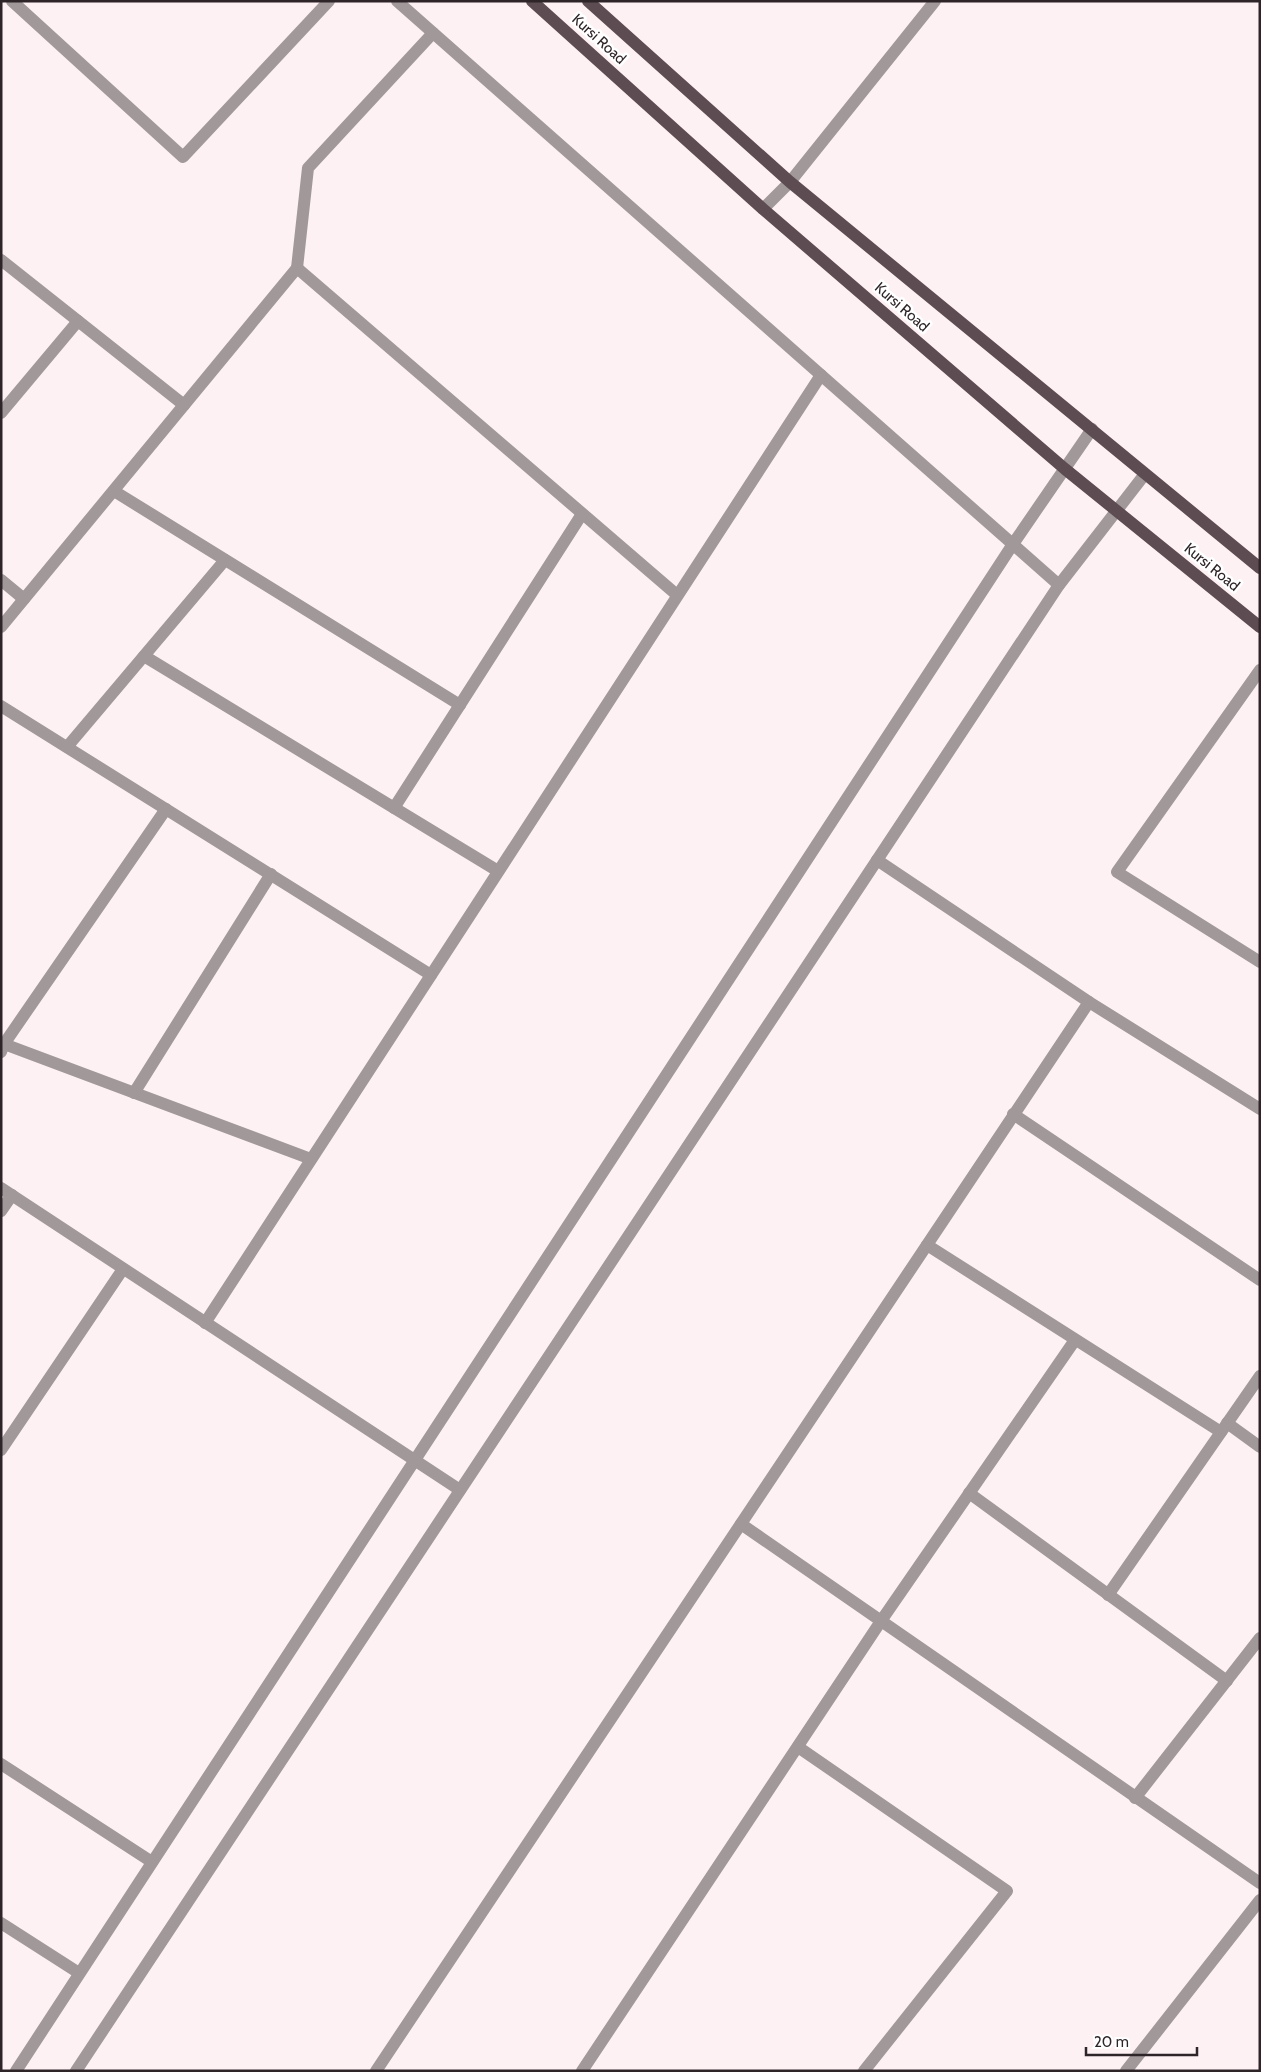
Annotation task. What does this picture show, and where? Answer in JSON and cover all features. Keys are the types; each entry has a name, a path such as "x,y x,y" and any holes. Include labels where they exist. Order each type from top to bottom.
{"main road":[{"name":"Kursi Road","path":"532,1 764,209 1065,469 1260,627"},
{"name":"Kursi Road","path":"590,2 790,182 1260,568"}],"street":[{"path":"12,1 183,157 329,1"},
{"path":"397,1 1059,585"},
{"path":"764,209 790,182 935,1"},
{"path":"1,627 297,268 308,168 434,33"},
{"path":"1,260 184,405"},
{"path":"297,268 677,596"},
{"path":"1,414 78,320"},
{"path":"205,1322 821,375"},
{"path":"16,2071 1013,544 1092,429"},
{"path":"76,2071 1059,585 1145,474"},
{"path":"114,491 460,704"},
{"path":"394,808 582,514"},
{"path":"67,747 225,560"},
{"path":"1,580 24,599"},
{"path":"144,656 498,872"},
{"path":"1260,670 1117,872 1260,962"},
{"path":"1,706 431,975"},
{"path":"166,809 3,1048 134,1093 311,1159"},
{"path":"877,860 1089,1002 1260,1110"},
{"path":"134,1093 271,874"},
{"path":"376,2071 1089,1002"},
{"path":"1013,1114 1260,1280"},
{"path":"1,1211 7,1192 460,1490"},
{"path":"927,1245 1075,1340 1224,1428 1260,1447"},
{"path":"1,1450 123,1268"},
{"path":"582,2071 881,1621 1075,1340"},
{"path":"1108,1595 1260,1376"},
{"path":"969,1493 1227,1681"},
{"path":"741,1524 1260,1883"},
{"path":"1135,1798 1260,1638"},
{"path":"798,1747 1007,1891 864,2071"},
{"path":"1,1764 152,1862"},
{"path":"1126,2071 1260,1901"},
{"path":"1,1923 79,1973"}]}
